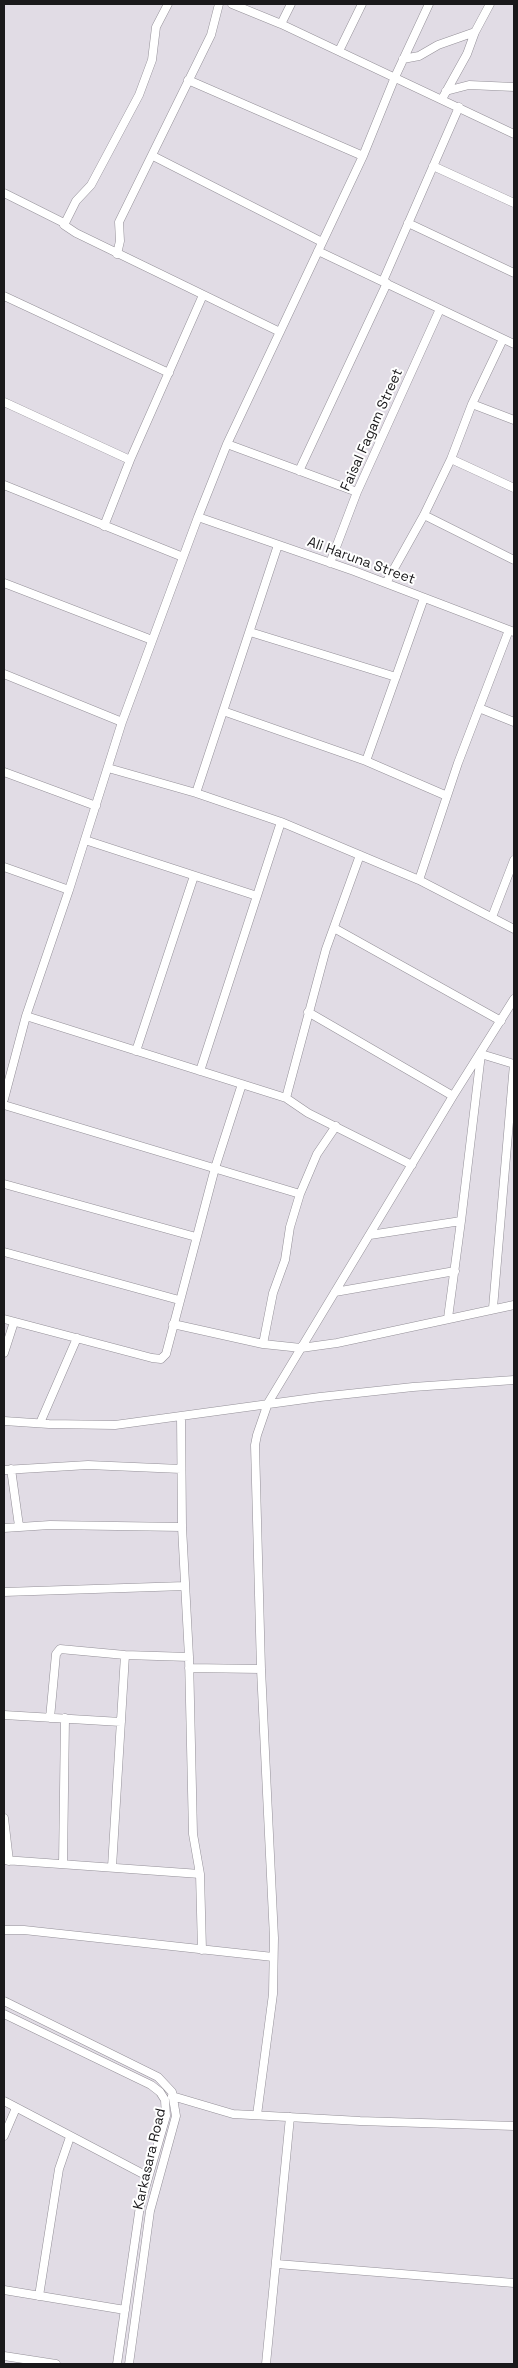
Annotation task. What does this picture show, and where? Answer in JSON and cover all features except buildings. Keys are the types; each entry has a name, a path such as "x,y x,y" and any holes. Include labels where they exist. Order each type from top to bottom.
{"street":[{"path":"64,223 80,194 90,185 139,95 152,60 156,28 168,4"},
{"path":"117,254 120,241 119,222 211,35 219,4"},
{"path":"232,4 281,24 514,134"},
{"path":"281,24 291,4"},
{"path":"339,51 362,4"},
{"path":"4,1099 26,1016 69,890 122,722 198,517 227,444 363,156 395,77 429,4"},
{"path":"442,99 467,54 475,32 490,4"},
{"path":"403,59 419,56 438,45 475,32"},
{"path":"188,80 363,156"},
{"path":"446,91 469,85 514,87"},
{"path":"299,471 385,282 408,223 459,107"},
{"path":"152,156 322,242"},
{"path":"433,166 514,203"},
{"path":"4,193 64,223 65,228 280,332"},
{"path":"408,223 514,273"},
{"path":"318,251 514,344"},
{"path":"104,526 130,460 203,295"},
{"path":"4,296 169,373"},
{"name":"Faisal Fagam Street","path":"330,563 357,492 440,309"},
{"path":"386,583 424,515 451,459 472,404 503,339"},
{"path":"4,402 130,460"},
{"path":"472,404 514,420"},
{"path":"227,444 357,492"},
{"path":"451,459 514,488"},
{"path":"4,485 183,557"},
{"path":"424,515 514,560"},
{"name":"Ali Haruna Street","path":"198,517 386,583 512,631"},
{"path":"196,793 278,545"},
{"path":"4,583 152,640"},
{"path":"366,761 424,598"},
{"path":"419,880 479,708 512,631"},
{"path":"250,632 396,677"},
{"path":"4,674 122,722"},
{"path":"479,708 514,722"},
{"path":"223,711 366,761 447,796"},
{"path":"108,768 196,793 281,822 419,880 514,929"},
{"path":"4,772 96,806"},
{"path":"200,1071 281,822"},
{"path":"85,840 257,896"},
{"path":"286,1098 326,949 360,855"},
{"path":"492,917 514,860"},
{"path":"4,867 69,890"},
{"path":"136,1050 194,876"},
{"path":"334,928 503,1018 514,1017"},
{"path":"257,2115 273,1994 273,1958 261,1669 255,1445 268,1403 453,1096 514,999"},
{"path":"308,1012 453,1096"},
{"path":"26,1016 286,1098 308,1113 412,1165"},
{"path":"481,1054 514,1064 493,1308"},
{"path":"448,1318 481,1054"},
{"path":"4,1319 161,1359 166,1354 215,1168 242,1084"},
{"path":"4,1105 300,1194"},
{"path":"263,1344 273,1293 285,1260 290,1227 300,1194 317,1154 336,1126"},
{"path":"4,1184 196,1237"},
{"path":"370,1234 461,1221"},
{"path":"4,1252 179,1300"},
{"path":"335,1292 455,1271"},
{"path":"174,1324 263,1344 301,1348 329,1344 514,1305"},
{"path":"4,1353 14,1322"},
{"path":"40,1423 77,1338"},
{"path":"4,1421 115,1424 268,1403 413,1387 514,1380"},
{"path":"181,1416 182,1527 189,1657 193,1834 200,1874 202,1950"},
{"path":"19,1526 7,1469 88,1466 181,1469"},
{"path":"4,1528 19,1526 182,1527"},
{"path":"4,1592 184,1586"},
{"path":"50,1718 58,1651 60,1649 125,1655 189,1657"},
{"path":"112,1867 125,1655"},
{"path":"189,1668 261,1669"},
{"path":"4,1715 121,1722"},
{"path":"63,1864 65,1718"},
{"path":"4,1818 6,1860 200,1874"},
{"path":"4,1930 24,1930 273,1958"},
{"name":"Karkasara Road","path":"4,2002 158,2077 167,2085 174,2097 176,2116 150,2211 128,2364"},
{"name":"Karkasara Road","path":"4,2014 151,2085 161,2093 166,2107 166,2116 147,2176 136,2232 117,2364"},
{"path":"161,2093 233,2114 514,2126"},
{"path":"4,2101 147,2176"},
{"path":"4,2136 16,2108"},
{"path":"266,2364 290,2117"},
{"path":"39,2296 59,2169 70,2137"},
{"path":"277,2264 514,2282"},
{"path":"4,2290 125,2310"},
{"path":"4,2356 56,2364"}]}
